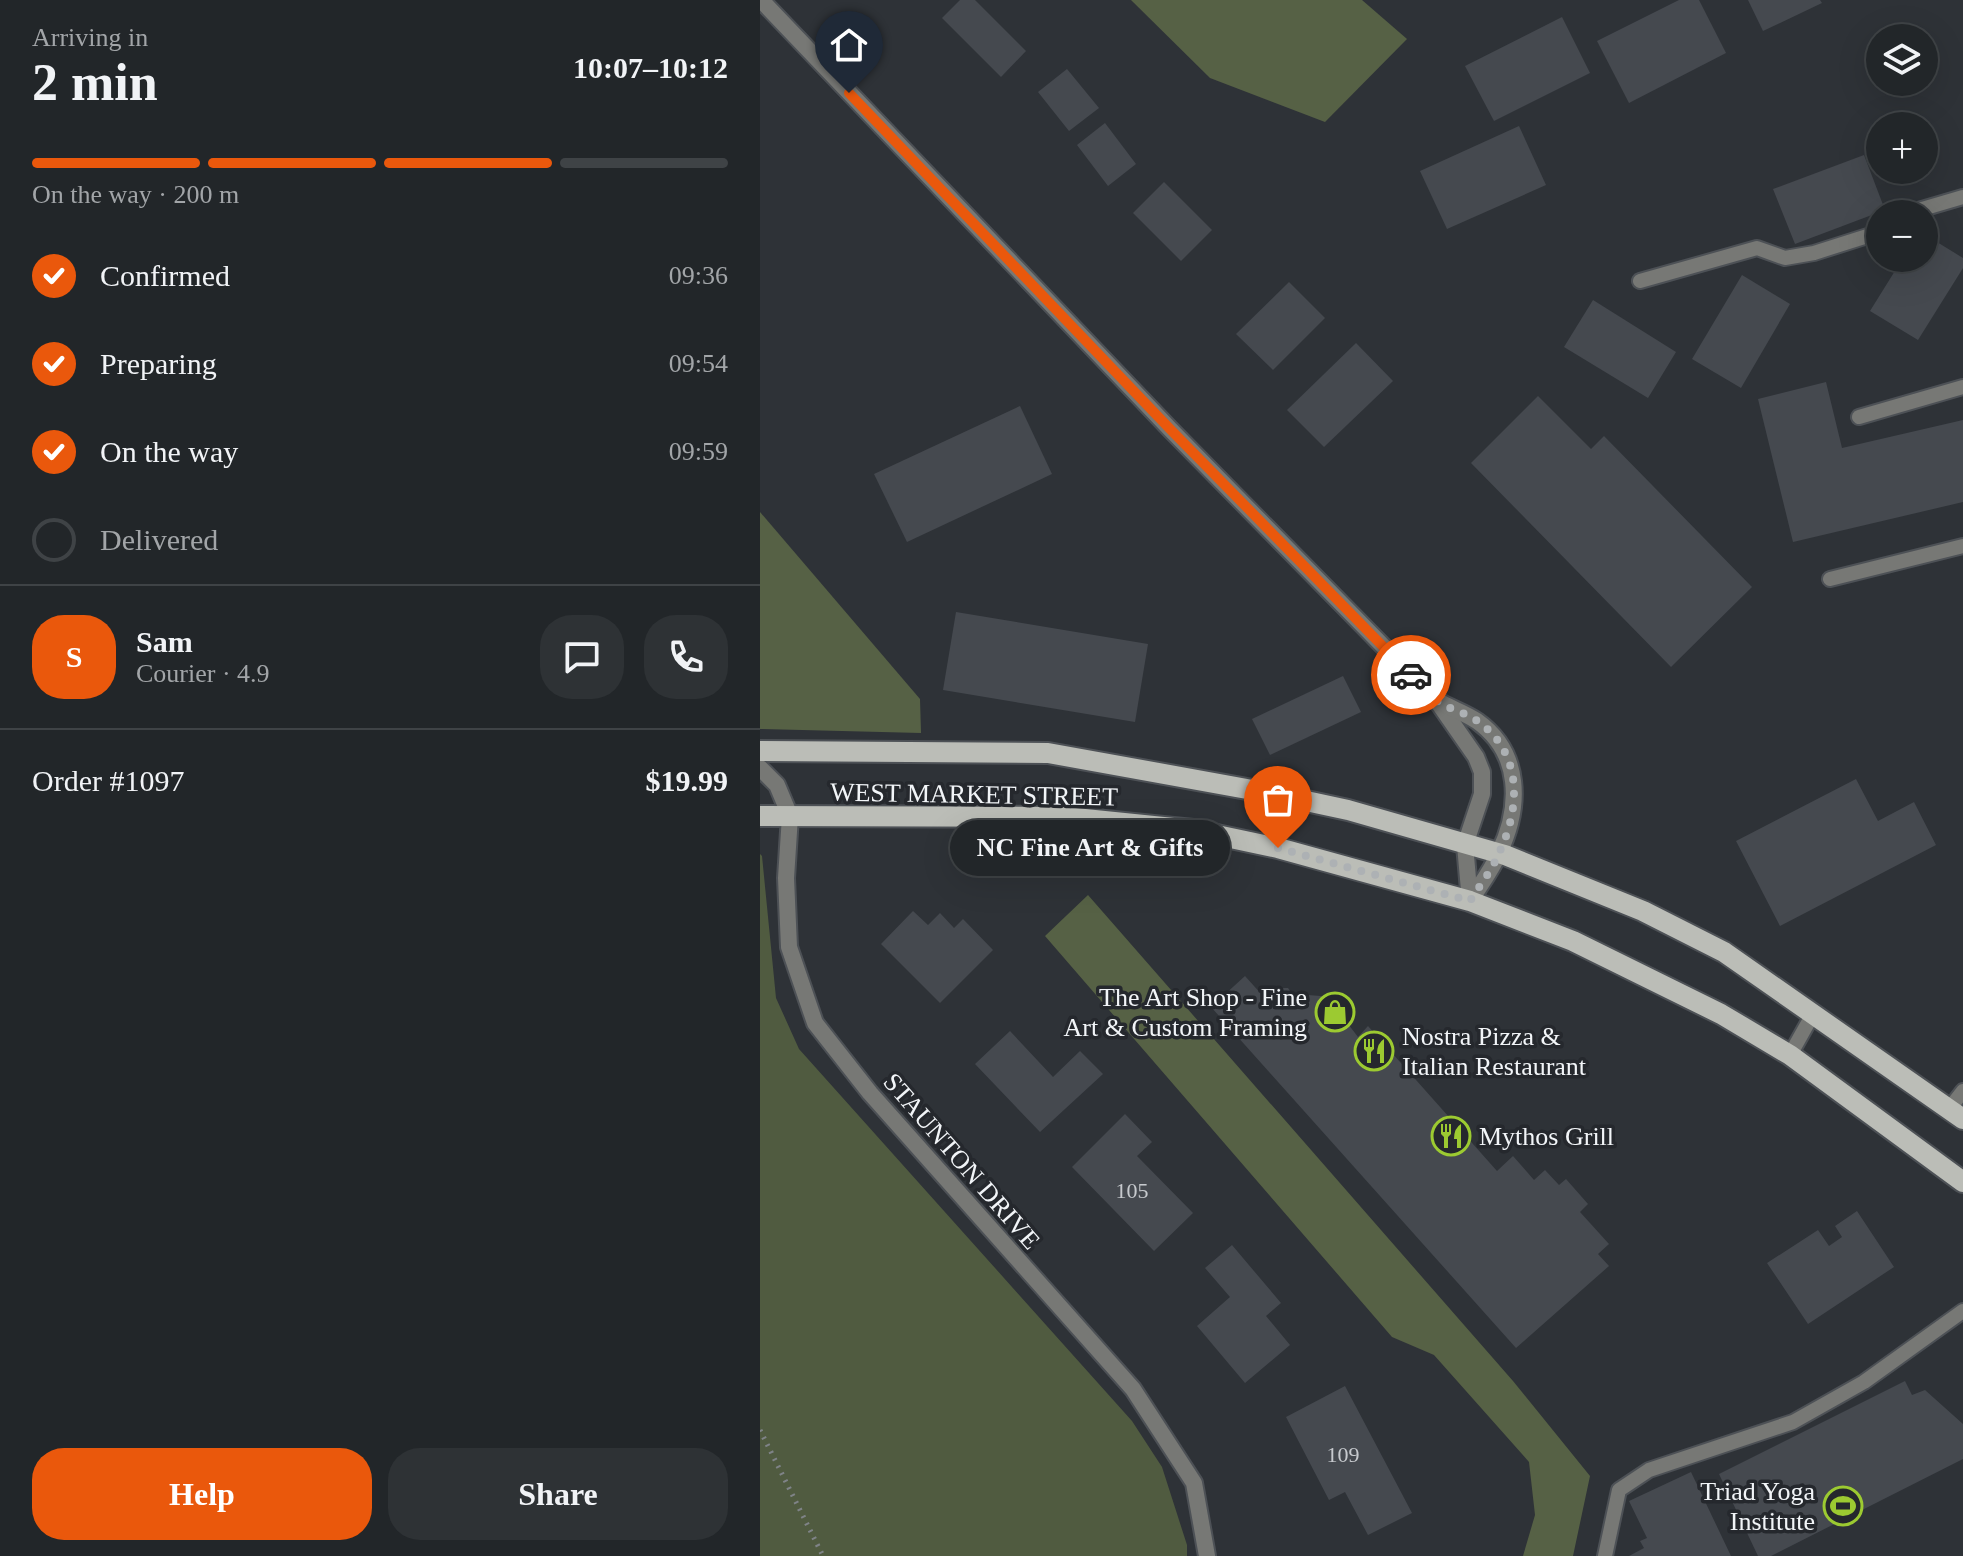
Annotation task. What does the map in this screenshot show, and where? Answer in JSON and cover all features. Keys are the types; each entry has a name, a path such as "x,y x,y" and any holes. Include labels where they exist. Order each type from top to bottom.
{"main road":[{"name":"WEST MARKET STREET","path":"760,751 1048,753 1348,810 1499,854 1643,911 1724,952 1956,1114"},
{"name":"WEST MARKET STREET","path":"760,816 1065,817 1193,830 1278,848 1470,901 1573,941 1721,1014 1790,1055 1963,1182"}],"street":[{"path":"761,0 1170,429 1437,701 1476,757 1482,772 1482,794 1465,845 1470,901"},
{"path":"1437,701 1477,721 1495,738 1511,763 1515,793 1513,810 1499,854 1470,901"},
{"name":"STAUNTON DRIVE","path":"760,768 777,785 790,816 786,878 789,947 815,1023 870,1093 1133,1389 1194,1483 1207,1556"}],"lane":[{"path":"1938,204 1963,197"},
{"path":"1640,281 1757,248 1785,258 1814,253 1866,236"},
{"path":"1859,417 1963,387"},
{"path":"1830,579 1963,546"},
{"path":"1790,1055 1813,1014"},
{"path":"1956,1114 1963,1091"},
{"path":"1605,1556 1619,1490 1649,1470 1793,1422 1864,1382 1963,1311"}],"path":[{"path":"760,1430 823,1556"}],"green space":[{"path":"1131,0 1362,0 1407,39 1325,122 1210,78"},
{"path":"760,512 920,699 921,733 760,729"},
{"path":"760,854 776,998 799,1049 1132,1421 1162,1467 1187,1545 1187,1556 760,1556"},
{"path":"1088,895 1513,1381 1590,1476 1573,1556 1523,1556 1535,1515 1529,1462 1434,1355 1392,1337 1045,936"}],"building":[{"path":"960,0 975,0 1026,51 1001,77 942,18"},
{"path":"1679,0 1699,0 1726,53 1629,103 1597,41"},
{"path":"1748,0 1820,0 1822,3 1763,31"},
{"path":"1562,17 1590,73 1494,121 1465,66"},
{"path":"1067,69 1099,108 1069,131 1038,92"},
{"path":"1105,123 1136,164 1108,186 1077,145"},
{"path":"1519,126 1546,185 1447,229 1420,171"},
{"path":"1864,155 1866,184 1875,184 1881,200 1866,200 1866,217 1795,244 1773,189"},
{"path":"1164,182 1212,230 1181,261 1133,213"},
{"path":"1938,243 1963,258 1963,268 1918,340 1870,311 1894,272 1938,272"},
{"path":"1742,275 1790,304 1741,388 1692,359"},
{"path":"1289,282 1325,318 1273,370 1236,334"},
{"path":"1593,300 1676,352 1648,398 1564,347"},
{"path":"1356,343 1393,381 1324,447 1287,410"},
{"path":"1826,382 1842,448 1963,420 1963,502 1793,542 1758,399"},
{"path":"1538,396 1591,449 1604,436 1752,587 1671,667 1471,463"},
{"path":"1020,406 1052,474 907,542 874,474"},
{"path":"956,612 1148,644 1135,722 943,690"},
{"path":"1343,676 1361,712 1270,755 1252,719"},
{"path":"1856,779 1878,821 1914,802 1936,845 1780,926 1736,841"},
{"path":"913,911 928,925 940,913 954,928 963,919 993,950 940,1003 881,944"},
{"path":"1245,976 1263,996 1270,988 1288,988 1299,1003 1308,995 1346,998 1345,1020 1358,1037 1368,1026 1497,1171 1513,1156 1534,1180 1545,1170 1559,1185 1566,1179 1588,1204 1580,1212 1609,1244 1598,1254 1609,1266 1516,1348 1211,1007"},
{"path":"1010,1031 1053,1077 1080,1051 1103,1074 1040,1132 975,1064"},
{"path":"1125,1114 1152,1142 1137,1156 1193,1213 1154,1251 1072,1167"},
{"path":"1857,1211 1894,1267 1808,1324 1767,1263 1818,1230 1829,1246 1842,1237 1835,1226"},
{"path":"1232,1245 1281,1303 1266,1316 1290,1345 1245,1383 1197,1326 1230,1297 1205,1268"},
{"path":"1905,1381 1912,1395 1925,1390 1963,1424 1963,1459 1771,1556 1758,1556 1719,1474"},
{"path":"1345,1386 1412,1513 1368,1535 1345,1492 1329,1500 1286,1417"},
{"path":"1691,1472 1731,1556 1629,1556 1644,1548 1640,1541 1647,1538 1629,1501"}],"way so far":[{"path":"1278,848 1470,901 1499,854 1513,810 1515,793 1511,763 1495,738 1477,721 1437,701 1411,675"}],"place":[{"name":"NC Fine Art & Gifts","path":"1278,848"},
{"name":"The Art Shop - Fine Art & Custom Framing","path":"1335,1012"},
{"name":"Nostra Pizza & Italian Restaurant","path":"1374,1051"},
{"name":"Mythos Grill","path":"1451,1136"},
{"name":"Triad Yoga Institute","path":"1843,1506"}],"route":[{"path":"849,93 1170,429 1411,675"}]}
